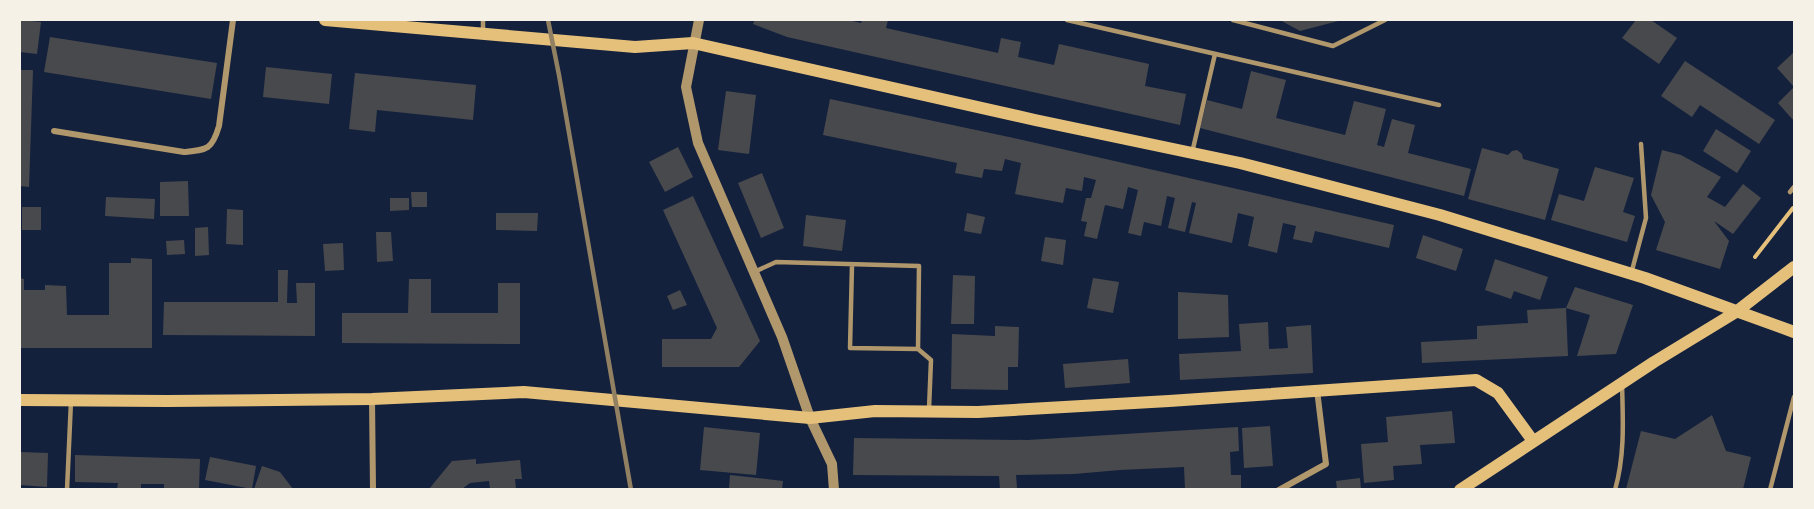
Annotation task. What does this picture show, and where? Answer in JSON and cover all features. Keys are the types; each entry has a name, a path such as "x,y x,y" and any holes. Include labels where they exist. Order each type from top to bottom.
{"main road":[{"path":"325,20 635,47 693,43 1240,163 1440,215 1631,274 1794,333"},
{"path":"1464,489 1533,441 1736,312 1794,267"},
{"path":"20,400 372,399 524,392 810,418 875,411 978,412 1476,380 1498,393 1533,441"}],"street":[{"path":"54,131 184,152 204,150 215,142 219,126 233,20"},
{"path":"699,20 686,87 698,143 782,337 810,418 832,464 834,489"},
{"path":"1279,489 1326,464 1317,390"},
{"path":"372,399 373,489"}],"lane":[{"path":"483,20 483,33"},
{"path":"1067,20 1439,105"},
{"path":"1233,20 1333,46 1385,20"},
{"path":"1192,153 1215,54"},
{"path":"1631,274 1646,218 1641,144"},
{"path":"1790,192 1794,187"},
{"path":"754,272 776,262 919,266 918,349"},
{"path":"852,265 850,348 918,349 931,360 928,412"},
{"path":"1615,489 1620,474 1623,432 1622,384"},
{"path":"1770,489 1794,397"},
{"path":"67,489 71,401"}],"path":[{"path":"1755,257 1794,207"}],"building":[{"path":"20,20 41,22 37,54 20,52"},
{"path":"755,20 848,20 861,23 862,20 888,20 886,28 998,53 1001,38 1021,42 1018,57 1054,65 1059,44 1149,64 1145,86 1186,94 1180,125 787,37 753,24"},
{"path":"1280,20 1342,20 1300,31"},
{"path":"1636,20 1651,20 1677,38 1659,64 1622,38"},
{"path":"50,37 217,63 211,99 44,72"},
{"path":"1793,53 1794,55 1794,87 1777,68"},
{"path":"1685,61 1775,120 1759,144 1700,105 1692,117 1661,96"},
{"path":"266,67 332,74 329,104 263,97"},
{"path":"20,70 33,70 29,187 20,186"},
{"path":"1251,71 1286,80 1276,118 1345,135 1354,101 1386,109 1377,145 1384,147 1392,119 1415,125 1408,153 1471,169 1464,196 1200,128 1207,100 1242,109"},
{"path":"355,73 476,85 473,120 377,110 375,132 349,129"},
{"path":"1794,87 1794,121 1778,103"},
{"path":"726,91 756,95 749,154 718,150"},
{"path":"830,99 1009,137 1394,225 1389,248 1315,231 1312,243 1293,239 1296,226 1283,223 1277,253 1248,246 1254,217 1238,213 1232,243 1189,233 1196,203 1192,202 1185,232 1168,228 1175,198 1167,196 1161,226 1144,222 1141,236 1128,233 1138,190 1128,187 1123,209 1105,205 1097,239 1084,236 1087,222 1081,221 1086,198 1091,198 1096,180 1084,177 1082,191 1066,188 1063,203 1015,194 1021,163 1005,159 1002,171 984,169 982,178 955,173 957,163 823,135"},
{"path":"1716,129 1751,151 1737,173 1703,151"},
{"path":"678,147 693,177 665,192 649,162"},
{"path":"1482,148 1508,155 1517,150 1522,154 1523,159 1559,169 1545,220 1468,199"},
{"path":"1662,150 1681,155 1721,177 1707,197 1725,207 1743,184 1761,198 1733,234 1714,221 1729,241 1720,269 1656,250 1665,222 1651,195"},
{"path":"1595,167 1634,178 1623,212 1635,216 1627,242 1551,220 1559,194 1584,201"},
{"path":"762,173 784,228 761,238 738,183"},
{"path":"188,181 189,216 160,216 160,182"},
{"path":"411,192 427,192 427,207 412,207"},
{"path":"693,196 760,341 739,367 662,367 662,339 711,339 717,328 663,210"},
{"path":"106,197 155,199 154,219 105,216"},
{"path":"390,198 409,198 409,210 390,211"},
{"path":"22,207 41,207 41,230 22,230"},
{"path":"227,209 243,210 243,245 226,244"},
{"path":"496,213 538,213 537,231 496,230"},
{"path":"967,213 985,217 981,234 964,231"},
{"path":"806,215 846,220 842,251 803,246"},
{"path":"208,227 209,255 195,256 195,228"},
{"path":"376,232 391,232 393,261 377,262"},
{"path":"1423,235 1463,249 1456,271 1416,258"},
{"path":"1045,237 1066,240 1063,265 1041,261"},
{"path":"184,240 185,254 167,255 166,241"},
{"path":"343,243 344,270 325,271 323,244"},
{"path":"131,258 152,259 152,348 20,348 20,278 24,279 24,290 45,290 45,285 66,286 67,315 109,315 109,263 131,263"},
{"path":"1495,259 1548,277 1540,300 1514,291 1511,299 1485,290"},
{"path":"278,270 288,270 287,303 297,303 296,283 315,283 315,336 163,335 164,302 278,302"},
{"path":"953,275 975,276 974,324 951,324"},
{"path":"1093,278 1119,282 1113,313 1087,308"},
{"path":"409,279 431,279 431,313 498,313 498,283 520,283 520,344 342,343 342,313 408,313"},
{"path":"1575,287 1633,305 1616,354 1577,356 1590,315 1566,308"},
{"path":"680,290 687,305 673,310 667,296"},
{"path":"1178,292 1228,295 1229,337 1178,339"},
{"path":"1566,308 1568,356 1422,363 1421,342 1477,339 1477,326 1528,323 1527,310"},
{"path":"1268,322 1269,349 1288,348 1286,327 1311,325 1313,373 1180,380 1179,354 1241,351 1239,324"},
{"path":"995,326 1019,327 1018,367 1008,367 1008,390 951,389 952,334 995,336"},
{"path":"1128,359 1130,383 1065,388 1063,364"},
{"path":"1452,411 1455,443 1420,445 1422,464 1393,466 1394,480 1364,483 1361,444 1388,442 1386,417"},
{"path":"1712,415 1726,451 1751,457 1743,489 1626,489 1641,431 1675,439"},
{"path":"1270,426 1273,466 1244,468 1242,428"},
{"path":"704,427 760,433 756,475 700,470"},
{"path":"1238,427 1239,451 1230,452 1231,475 1241,475 1241,489 1185,489 1184,467 1016,475 1017,488 1000,489 999,476 853,475 854,438 1028,440"},
{"path":"20,452 48,453 47,487 20,485"},
{"path":"75,455 200,459 199,489 164,489 164,484 141,484 141,489 117,489 118,483 75,482"},
{"path":"210,457 256,466 252,489 205,480"},
{"path":"476,459 476,464 520,460 522,479 515,479 516,489 490,489 489,481 470,483 462,489 429,489 452,461"},
{"path":"262,466 280,472 293,489 254,489"},
{"path":"730,475 783,481 782,489 729,489"},
{"path":"1360,478 1361,489 1337,489 1336,481"}],"railway":[{"path":"548,20 631,490"}]}
